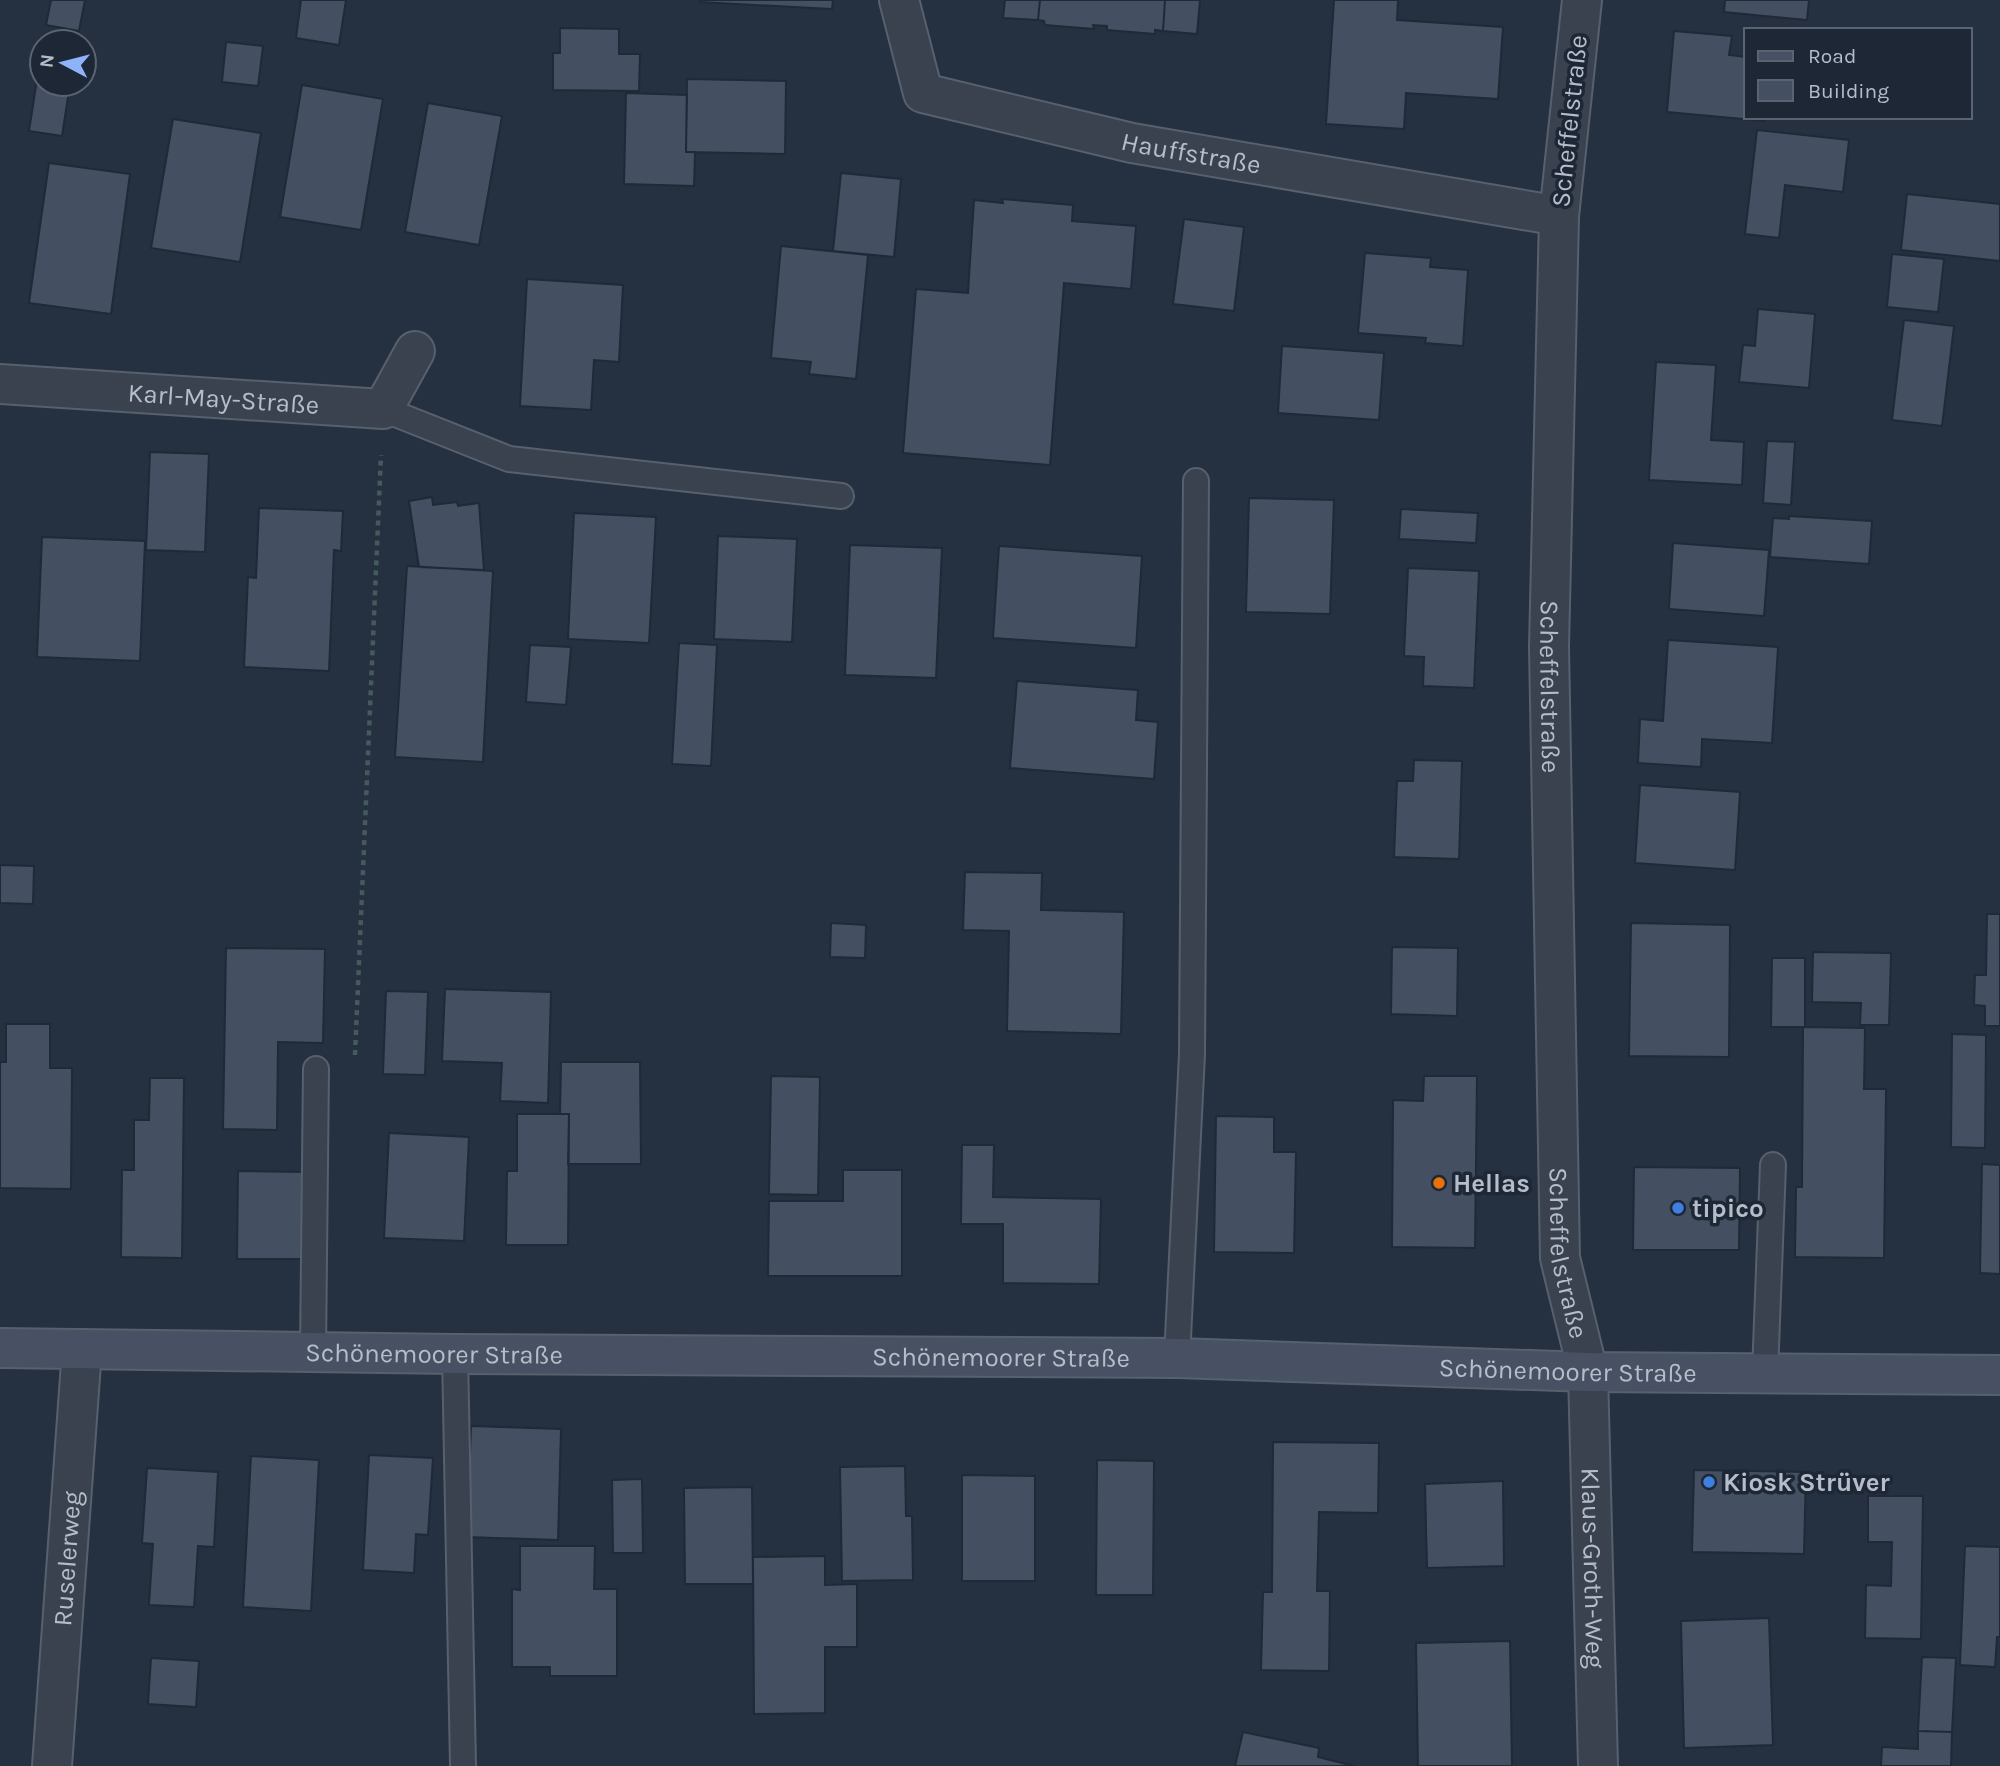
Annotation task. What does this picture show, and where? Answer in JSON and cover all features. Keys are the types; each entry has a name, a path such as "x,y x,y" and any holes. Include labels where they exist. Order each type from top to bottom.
{"street":[{"name":"Hauffstraße","path":"899,0 923,93 1132,143 1559,216"},
{"name":"Scheffelstraße","path":"1582,0 1559,216 1549,647 1560,1258 1588,1372"},
{"path":"383,409 415,351"},
{"name":"Karl-May-Straße","path":"0,384 383,409"},
{"name":"Schönemoorer Straße","path":"0,1348 455,1354 1177,1358 1588,1372 2000,1375"},
{"name":"Ruselerweg","path":"52,1766 82,1349"},
{"name":"Klaus-Groth-Weg","path":"1588,1372 1598,1766"}],"lane":[{"path":"383,409 509,459 841,496"},
{"path":"1177,1358 1192,1054 1196,481"},
{"path":"313,1352 316,1069"},
{"path":"1765,1373 1773,1165"},
{"path":"455,1354 463,1766"}],"path":[{"path":"355,1061 383,409"}],"building":[{"path":"51,0 85,0 80,28 46,25"},
{"path":"301,0 346,0 339,45 296,38"},
{"path":"700,0 833,0 832,9"},
{"path":"1005,0 1040,0 1038,20 1003,18"},
{"path":"1040,0 1165,0 1163,31 1155,30 1155,34 1107,30 1107,26 1093,25 1094,29 1045,25 1044,21 1038,20"},
{"path":"1165,0 1200,0 1197,34 1163,31"},
{"path":"1334,0 1398,0 1397,20 1503,27 1498,99 1406,93 1404,129 1326,124"},
{"path":"1725,0 1809,0 1807,20 1724,12"},
{"path":"560,28 619,29 619,54 640,54 639,91 553,90 553,53 560,53"},
{"path":"1674,31 1732,36 1729,55 1744,57 1744,119 1765,121 1667,112"},
{"path":"226,42 263,46 258,86 222,82"},
{"path":"687,79 786,81 785,154 686,152"},
{"path":"302,85 383,99 361,230 280,217"},
{"path":"626,93 687,95 686,152 695,152 694,186 624,184"},
{"path":"34,98 68,98 62,136 29,131"},
{"path":"428,103 502,116 479,245 405,232"},
{"path":"173,119 261,133 240,262 151,248"},
{"path":"1757,130 1849,140 1843,192 1785,185 1779,238 1745,234"},
{"path":"49,163 130,174 111,314 29,303"},
{"path":"841,173 901,179 894,257 833,251"},
{"path":"1907,194 2000,204 2000,261 1901,250"},
{"path":"1002,199 1073,205 1072,221 1136,226 1131,289 1064,283 1050,465 903,453 916,289 968,293 974,200 1003,203"},
{"path":"1184,219 1244,227 1234,311 1173,304"},
{"path":"781,246 868,255 856,379 809,374 811,362 771,358"},
{"path":"1365,253 1431,258 1430,267 1468,270 1463,346 1425,343 1426,338 1358,333"},
{"path":"1892,254 1944,259 1938,312 1887,307"},
{"path":"527,279 623,285 619,362 594,360 591,410 520,406"},
{"path":"1758,309 1815,314 1809,388 1739,382 1743,345 1755,346"},
{"path":"1904,320 1954,326 1942,426 1892,420"},
{"path":"1282,346 1384,353 1379,420 1278,413"},
{"path":"1656,362 1716,365 1711,440 1744,442 1742,485 1649,480"},
{"path":"1767,441 1795,442 1791,505 1763,503"},
{"path":"150,452 209,454 205,552 146,550"},
{"path":"432,497 433,505 479,503 484,570 419,567 409,501"},
{"path":"1249,498 1334,500 1330,614 1246,612"},
{"path":"259,508 343,511 341,551 334,550 329,671 244,667 248,577 256,578"},
{"path":"1401,509 1478,513 1476,543 1399,539"},
{"path":"574,513 656,517 649,643 568,639"},
{"path":"1789,516 1872,521 1869,564 1770,557 1773,518 1789,519"},
{"path":"718,536 797,539 792,642 714,639"},
{"path":"42,537 145,541 140,661 37,657"},
{"path":"1673,543 1769,550 1764,616 1669,609"},
{"path":"850,545 942,548 936,678 845,675"},
{"path":"999,546 1142,556 1136,648 993,638"},
{"path":"407,566 493,571 483,762 395,757"},
{"path":"1408,568 1479,571 1474,688 1423,686 1424,657 1404,656"},
{"path":"1668,640 1778,647 1772,743 1702,739 1701,767 1638,763 1640,719 1663,721"},
{"path":"679,643 717,645 711,766 672,764"},
{"path":"530,645 571,647 566,705 526,702"},
{"path":"1017,681 1138,690 1136,720 1158,722 1154,779 1010,768"},
{"path":"1414,760 1462,761 1459,859 1394,857 1397,781 1413,781"},
{"path":"1640,785 1740,792 1735,870 1635,863"},
{"path":"0,865 34,866 33,904 0,903"},
{"path":"965,872 1042,873 1041,910 1124,912 1121,1034 1007,1031 1009,931 963,930"},
{"path":"1987,914 2000,914 2000,1026 1985,1026 1985,1006 1974,1005 1975,975 1986,975"},
{"path":"831,923 866,925 865,958 830,957"},
{"path":"1631,923 1730,925 1729,1057 1629,1056"},
{"path":"1392,947 1458,948 1457,1016 1391,1014"},
{"path":"226,948 325,949 323,1043 278,1042 277,1130 223,1129"},
{"path":"1813,952 1891,953 1889,1025 1860,1025 1861,1003 1812,1002"},
{"path":"1772,958 1805,958 1805,1027 1771,1027"},
{"path":"445,989 551,992 548,1103 500,1101 502,1063 442,1061"},
{"path":"386,991 428,992 425,1075 383,1074"},
{"path":"6,1024 50,1024 50,1068 72,1068 71,1189 0,1188 0,1062 6,1062"},
{"path":"1803,1027 1865,1028 1864,1089 1886,1089 1884,1258 1795,1257 1796,1187 1802,1187"},
{"path":"1952,1034 1986,1035 1985,1148 1951,1147"},
{"path":"561,1062 640,1062 641,1164 568,1164 569,1114 560,1114"},
{"path":"771,1076 820,1077 818,1195 769,1194"},
{"path":"1424,1076 1477,1076 1475,1248 1392,1247 1393,1100 1423,1101"},
{"path":"150,1078 184,1078 182,1258 121,1257 122,1170 134,1170 134,1120 149,1120"},
{"path":"517,1114 569,1114 568,1245 506,1245 507,1171 517,1171"},
{"path":"1216,1116 1274,1117 1274,1152 1296,1152 1294,1253 1214,1252"},
{"path":"389,1133 469,1137 464,1241 384,1238"},
{"path":"962,1145 994,1145 993,1197 1101,1199 1099,1284 1003,1283 1003,1224 961,1224"},
{"path":"1982,1164 2000,1165 2000,1274 1980,1273"},
{"path":"1634,1167 1740,1168 1739,1250 1633,1250"},
{"path":"843,1170 902,1170 902,1276 768,1276 769,1201 843,1201"},
{"path":"238,1171 305,1172 303,1259 237,1259"},
{"path":"471,1426 561,1429 558,1540 467,1537"},
{"path":"1273,1442 1379,1443 1378,1513 1319,1512 1317,1591 1330,1591 1329,1671 1261,1670 1263,1592 1272,1592"},
{"path":"369,1455 433,1458 428,1535 416,1534 414,1573 363,1570"},
{"path":"251,1456 319,1460 311,1611 243,1607"},
{"path":"1097,1460 1154,1461 1153,1595 1096,1595"},
{"path":"905,1466 906,1516 912,1516 913,1580 842,1581 840,1467"},
{"path":"147,1468 218,1472 214,1547 198,1546 194,1607 149,1605 153,1544 142,1543"},
{"path":"1694,1470 1806,1472 1804,1554 1692,1552"},
{"path":"962,1475 1035,1476 1035,1581 962,1581"},
{"path":"642,1479 643,1553 613,1553 612,1480"},
{"path":"1503,1481 1504,1566 1427,1568 1425,1484"},
{"path":"752,1487 753,1584 685,1584 684,1488"},
{"path":"1868,1496 1923,1496 1921,1639 1865,1638 1866,1585 1891,1586 1892,1542 1868,1542"},
{"path":"520,1546 595,1546 594,1589 617,1589 617,1676 550,1676 550,1667 512,1667 512,1589 520,1590"},
{"path":"1965,1546 2000,1547 2000,1637 1997,1637 1995,1667 1960,1665"},
{"path":"825,1556 825,1585 857,1584 857,1647 825,1647 825,1713 754,1714 753,1557"},
{"path":"1769,1618 1773,1745 1684,1748 1681,1621"},
{"path":"1510,1641 1512,1766 1418,1766 1416,1643"},
{"path":"1922,1657 1956,1658 1952,1732 1918,1731"},
{"path":"151,1658 199,1661 196,1707 148,1704"},
{"path":"1918,1731 1952,1732 1951,1766 1881,1766 1882,1747 1918,1749"},
{"path":"1243,1732 1319,1748 1318,1757 1354,1766 1235,1766"}],"place":[{"name":"Hellas","path":"1439,1183"},
{"name":"tipico","path":"1678,1208"},
{"name":"Kiosk Strüver","path":"1709,1482"}]}
